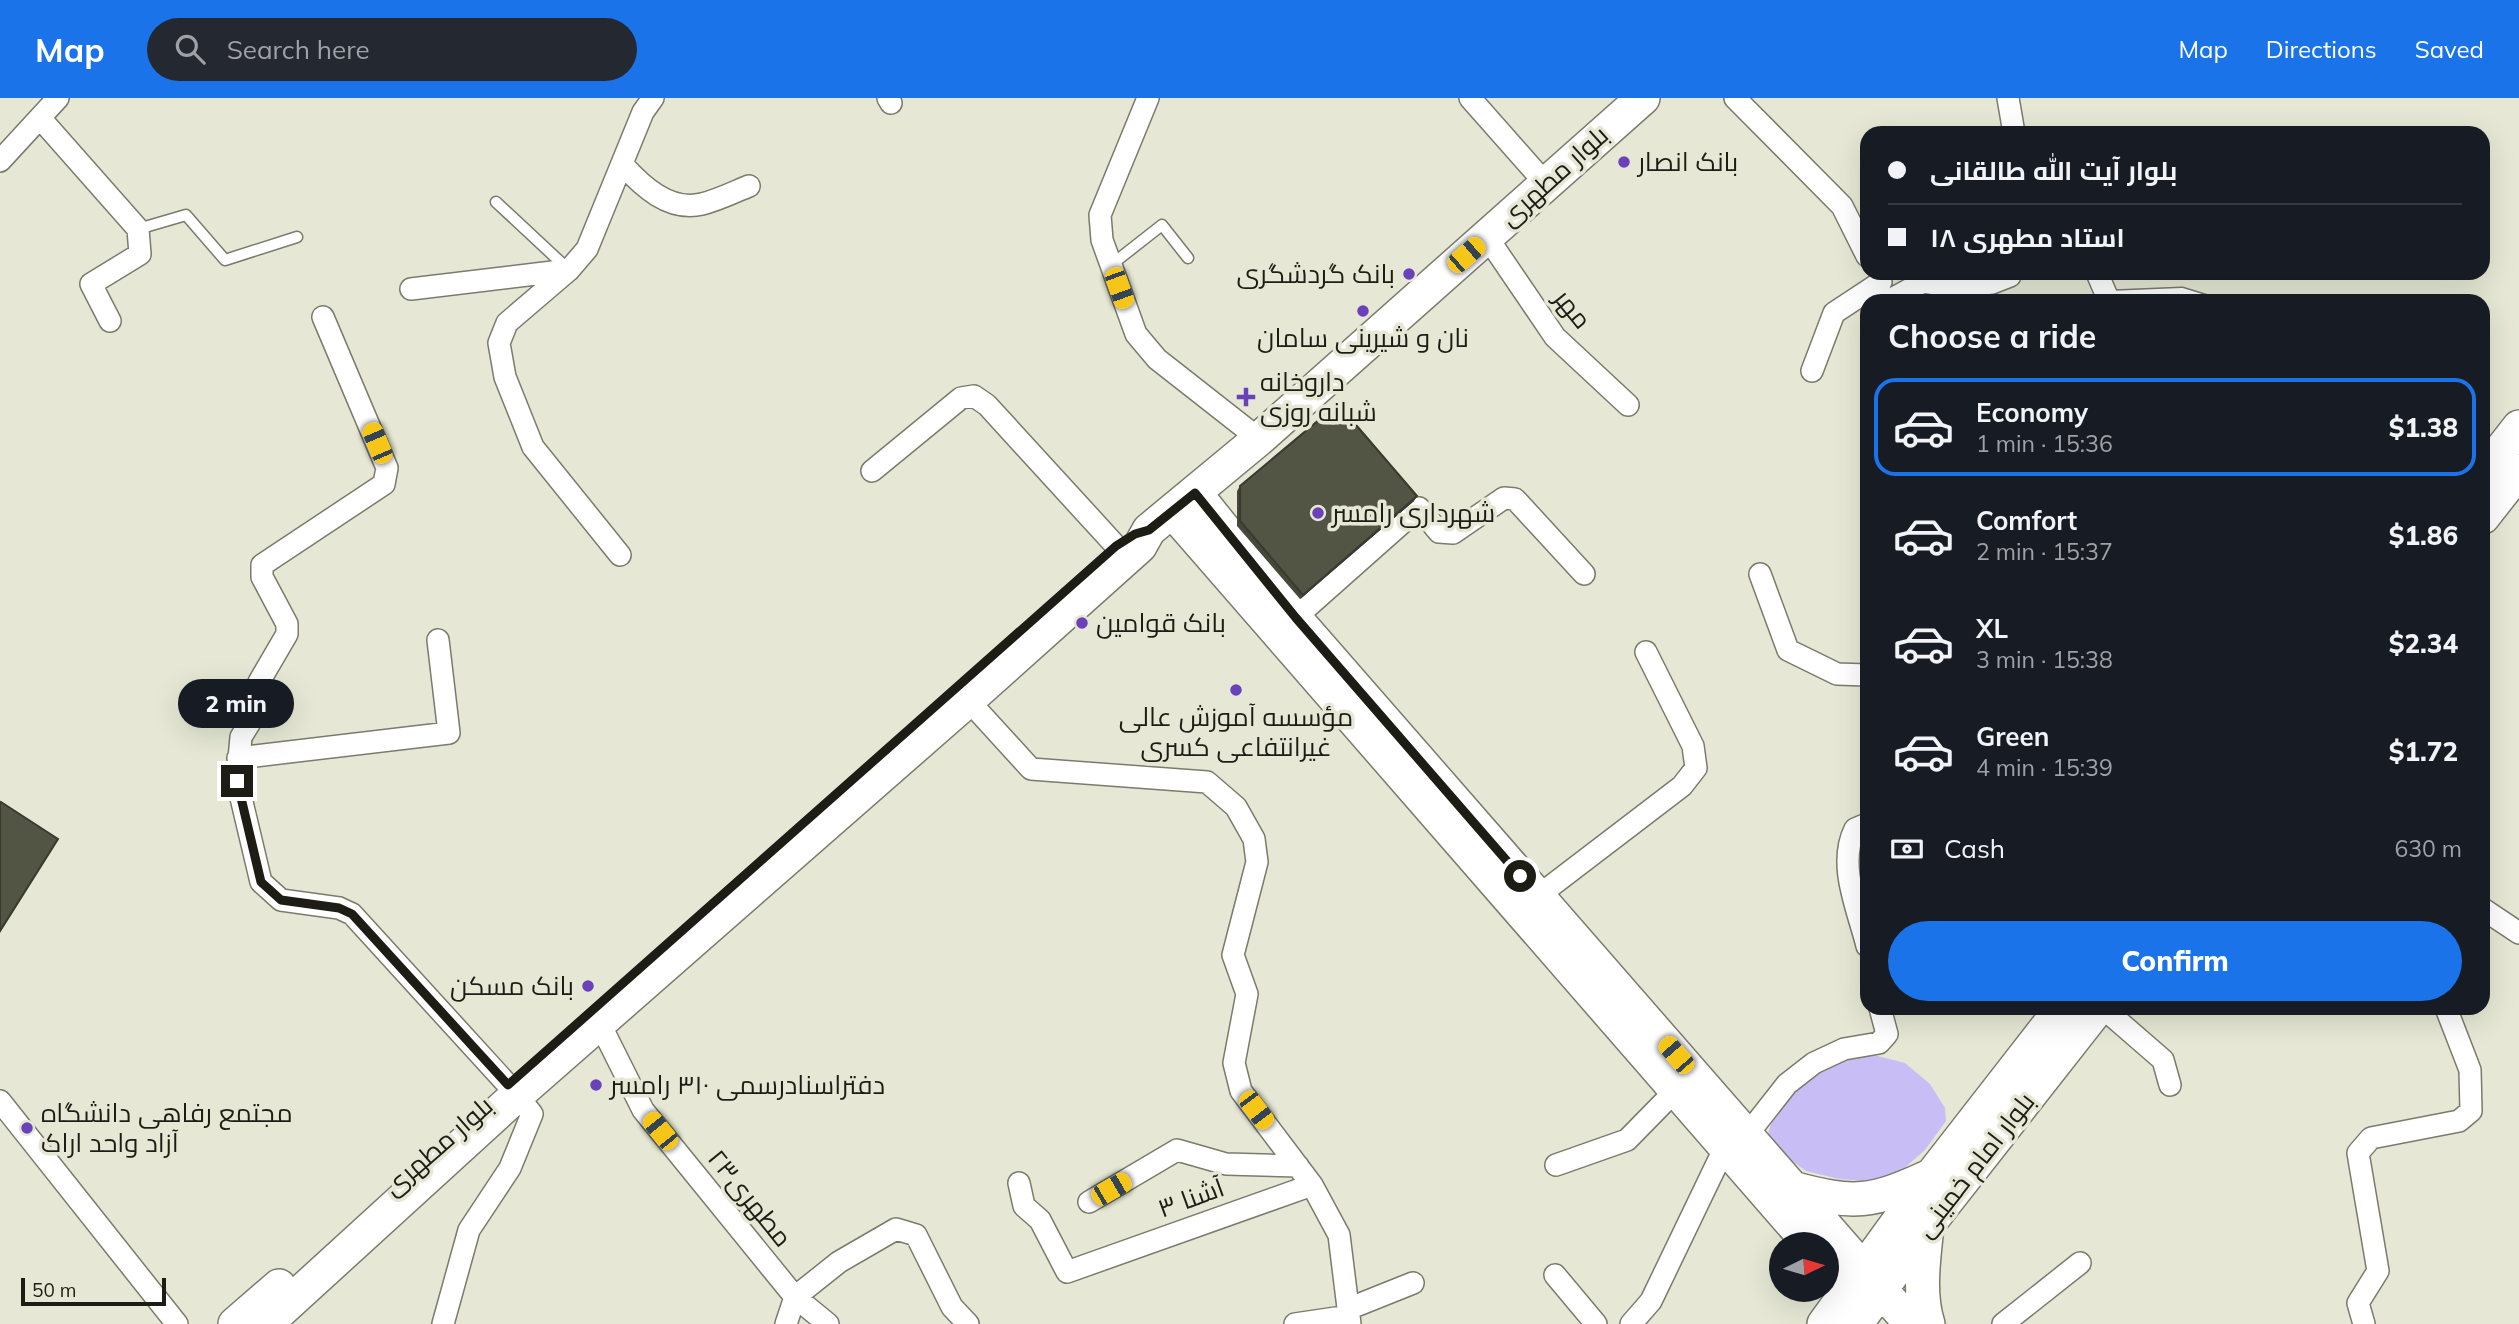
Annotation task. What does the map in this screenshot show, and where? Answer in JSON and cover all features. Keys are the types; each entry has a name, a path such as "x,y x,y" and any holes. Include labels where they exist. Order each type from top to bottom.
{"main road":[{"name":"بلوار مطهری","path":"234,1324 512,1090 1070,598 1140,545 1172,512 1259,439 1643,98"},
{"path":"2490,464 2519,427"},
{"path":"2490,508 2519,471"},
{"name":"بلوار مطهری","path":"269,1322 512,1090 600,1024 968,700 1070,598 1116,546 1172,512"},
{"path":"1172,512 1296,618 1538,896 1633,1023 1676,1090 1792,1188 1866,1301"},
{"path":"1172,512 1633,1023 1736,1141 1801,1232"},
{"name":"بلوار امام خمینی","path":"1866,1301 1932,1175 2057,1015"},
{"name":"بلوار امام خمینی","path":"1824,1324 1866,1301 2093,1015"},
{"path":"1792,1188 1828,1198 1860,1201 1897,1192 1932,1175"},
{"path":"1927,1226 1923,1269 1924,1313 1928,1324"},
{"path":"1839,1275 1866,1301 1912,1324"}],"street":[{"path":"0,161 58,98"},
{"path":"620,555 533,447 505,377 499,343 507,323 569,270 587,249 643,112 653,98"},
{"path":"1148,98 1100,215 1102,240 1136,334 1157,359 1259,439"},
{"path":"1470,98 1546,184"},
{"path":"1735,98 1842,206 1860,242"},
{"path":"2011,98 2013,126"},
{"path":"40,118 138,229 140,254 91,284 110,321"},
{"path":"622,164 639,183 654,194 681,204 702,204 749,186"},
{"name":"مهر","path":"1487,237 1555,337 1628,405"},
{"path":"411,289 569,270"},
{"path":"1884,289 1923,282 1957,287 1992,284 2001,280"},
{"path":"1812,371 1835,313 1860,301"},
{"path":"323,317 387,468 384,484 262,565 262,577 287,624 287,634 259,682 257,711 241,737 237,781 261,882 281,900 339,908 352,914 532,1114 510,1168 469,1230 443,1324"},
{"path":"872,471 961,398 974,396 987,405 1116,546"},
{"path":"1296,618 1419,508 1439,532 1453,533 1504,498 1515,499 1584,574"},
{"path":"1760,574 1788,650 1837,674 1860,675"},
{"path":"238,758 449,733 438,640"},
{"path":"1538,896 1682,786 1696,768 1693,747 1646,652"},
{"path":"968,700 1031,769 1207,782 1236,807 1254,839 1257,862 1233,955 1247,994 1234,1063 1241,1091 1312,1185 1339,1235 1349,1316"},
{"path":"1860,827 1855,829 1849,841 1847,867 1860,918"},
{"path":"2490,919 2519,933"},
{"path":"1631,1324 1651,1301 1736,1141 1787,1084 1814,1063 1844,1049 1879,1044 1887,1034 1882,1015"},
{"path":"2111,1015 2163,1060 2170,1086"},
{"path":"2364,1324 2358,1303 2378,1271 2358,1153 2371,1138 2459,1121 2471,1111 2470,1070 2449,1015"},
{"name":"مطهری۲۳","path":"600,1024 643,1110 795,1297 828,1324"},
{"path":"1556,1166 1627,1140 1676,1090"},
{"path":"0,1101 177,1324"},
{"path":"1089,1202 1177,1150 1226,1164 1298,1166"},
{"name":"آشنا ۳","path":"1019,1183 1024,1206 1040,1220 1067,1272 1312,1185"},
{"path":"786,1324 795,1297 839,1262 895,1229 916,1235 952,1307 968,1324"},
{"path":"2003,1324 2080,1263"},
{"path":"1555,1275 1596,1324"},
{"path":"1295,1324 1349,1316 1413,1283"}],"lane":[{"path":"496,202 569,270"},
{"path":"138,229 187,215 225,260 297,237"},
{"path":"1111,265 1162,225 1188,258"},
{"path":"2167,294 2185,294"}],"shaded area":[{"path":"1866,1053 1905,1063 1930,1084 1945,1108 1946,1121 1925,1150 1902,1170 1869,1181 1839,1179 1806,1171 1776,1149 1768,1134 1776,1108 1804,1076 1836,1058"}],"building":[{"name":"شهرداری رامسر","path":"1338,404 1417,496 1303,595 1240,521 1240,486"},
{"path":"1,802 58,839 0,931 0,804"}],"place":[{"name":"بانک انصار","path":"1624,162"},
{"name":"بانک گردشگری","path":"1409,274"},
{"name":"نان و شیرینی سامان","path":"1363,311"},
{"name":"داروخانه شبانه روزی","path":"1246,397"},
{"name":"شهرداری رامسر","path":"1318,513"},
{"name":"بانک قوامین","path":"1082,623"},
{"name":"مؤسسه آموزش عالی غیرانتفاعی کسری","path":"1236,690"},
{"name":"بانک مسکن","path":"588,986"},
{"name":"دفتراسنادرسمی ۳۱۰ رامسر","path":"596,1085"},
{"name":"مجتمع رفاهی دانشگاه آزاد واحد اراک","path":"27,1128"}],"route":[{"path":"237,781 261,882 281,900 339,908 352,914 508,1085 1116,546 1135,534 1149,530 1195,493 1296,618 1520,876"}]}
